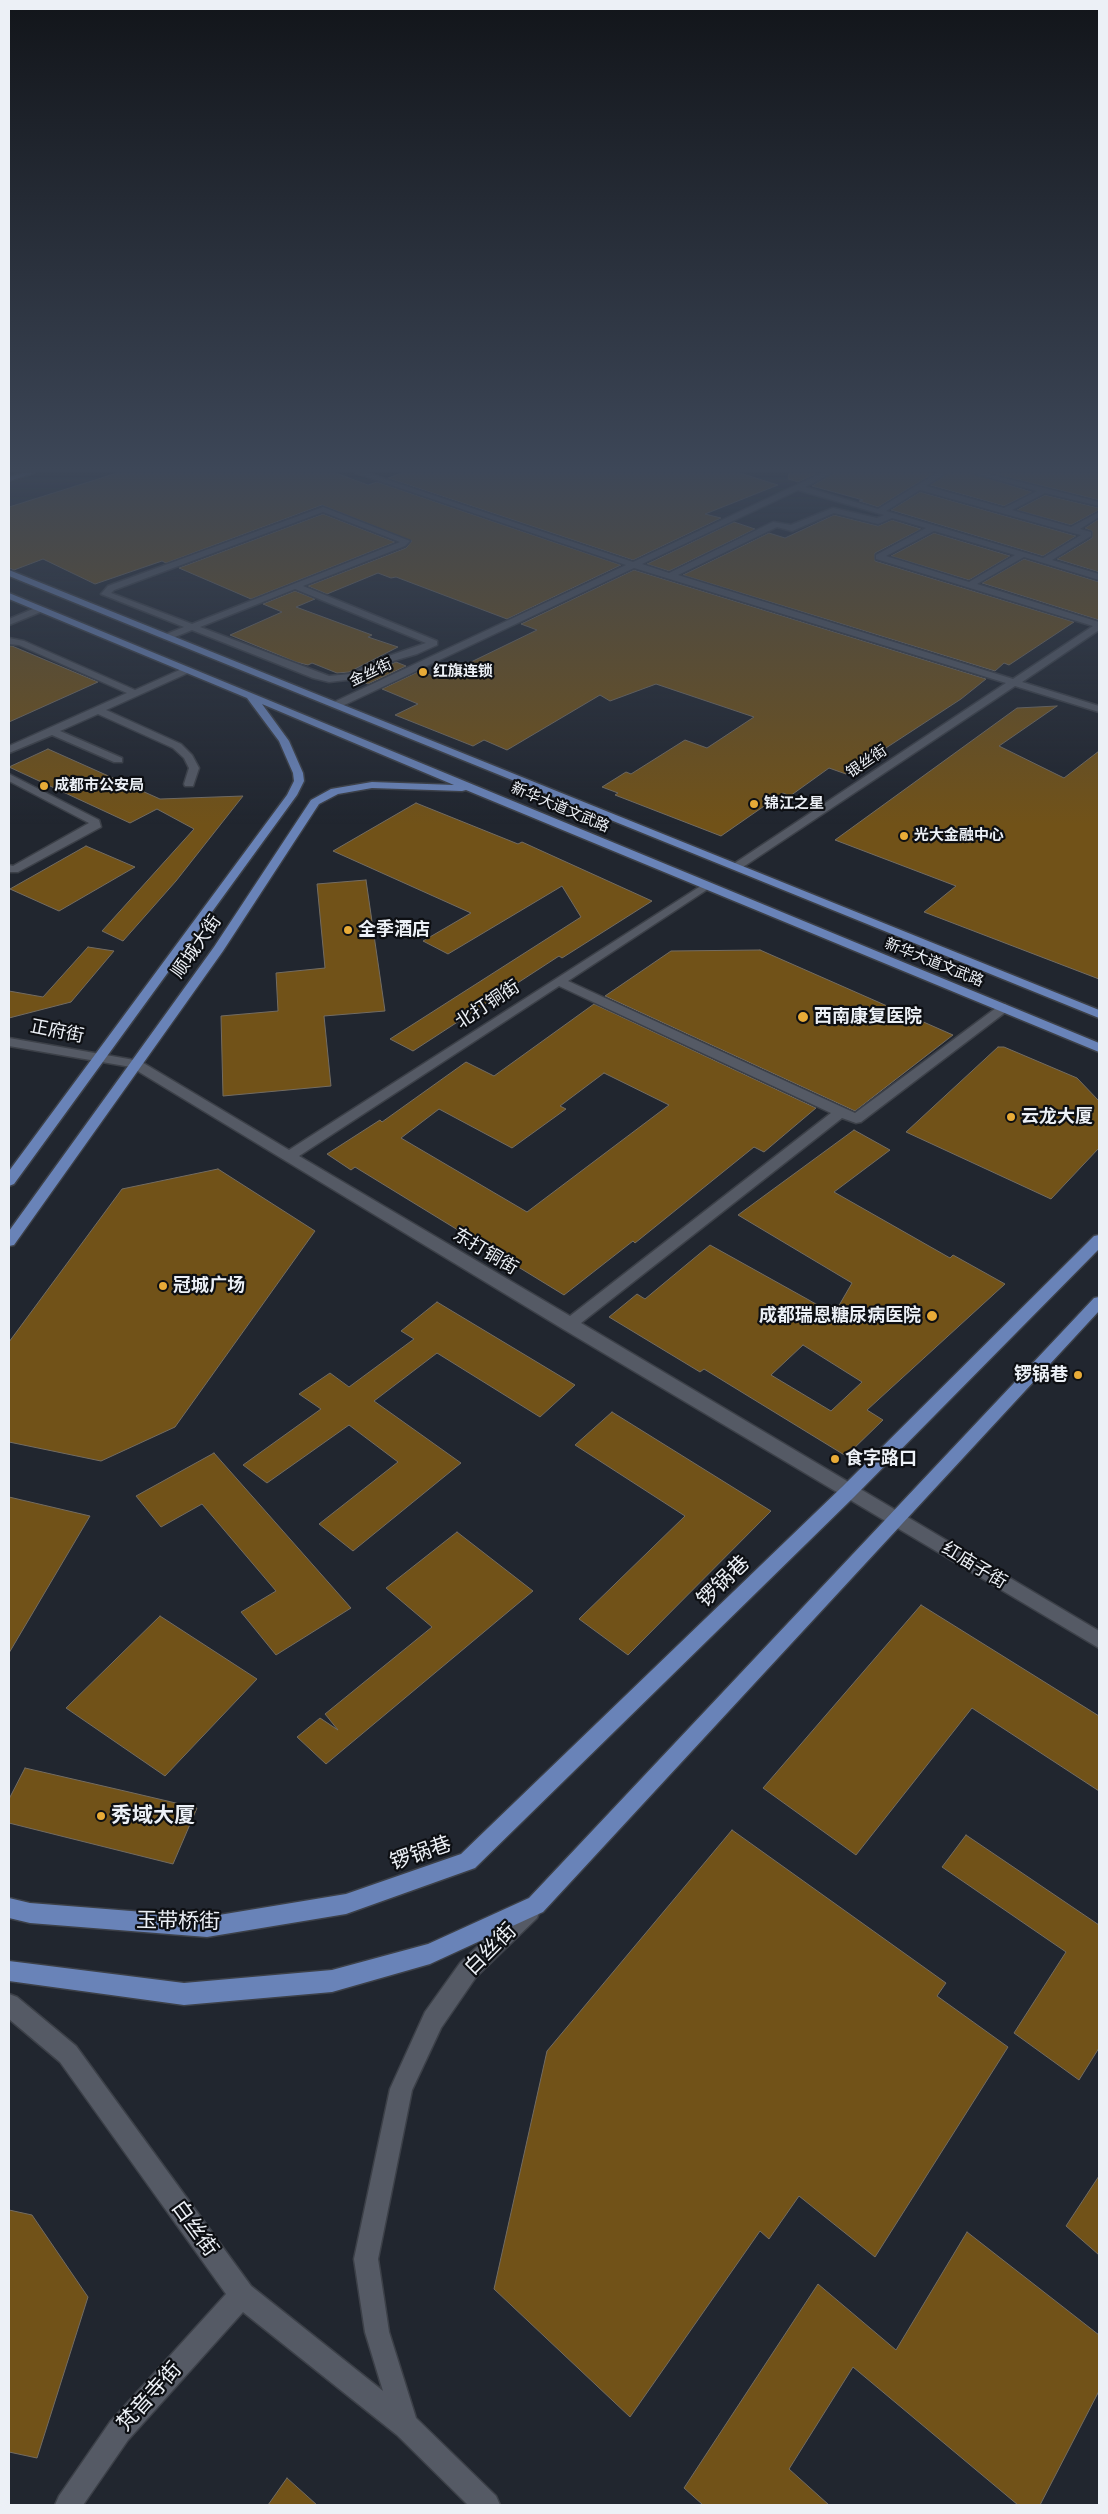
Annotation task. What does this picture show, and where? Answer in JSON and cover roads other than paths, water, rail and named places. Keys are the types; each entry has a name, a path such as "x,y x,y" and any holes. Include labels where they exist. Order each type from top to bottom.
{"main road":[{"name":"新华大道文武路","path":"52,590 1099,1014"},
{"name":"新华大道文武路","path":"9,596 1099,1048"},
{"name":"顺城大街","path":"9,1181 292,796 299,781 298,773 284,741 250,696"},
{"name":"顺城大街","path":"9,1241 218,948 316,802 335,791 372,785 474,789"},
{"name":"锣锅巷","path":"346,1904 468,1861 848,1492 1099,1240"},
{"path":"9,1971 184,1994 332,1981 430,1954 536,1905 1099,1302"},
{"name":"玉带桥街","path":"9,1908 30,1913 207,1927 346,1904"}],"street":[{"path":"108,590 105,594 329,679 352,677 383,661 434,643 306,590"},
{"path":"167,637 284,590"},
{"name":"金丝街","path":"336,705 581,590"},
{"path":"716,590 1099,709"},
{"path":"987,590 1099,626"},
{"path":"9,622 40,609"},
{"name":"银丝街","path":"736,867 1099,626"},
{"path":"9,641 21,643 135,693"},
{"path":"427,647 446,654"},
{"path":"9,750 187,670"},
{"path":"98,710 177,746 188,757 194,768 189,784"},
{"path":"52,731 118,760"},
{"path":"9,778 95,822 94,827 14,870 9,868"},
{"name":"北打铜街","path":"289,1156 707,885"},
{"path":"558,981 856,1119 1005,1008"},
{"name":"正府街","path":"9,1042 98,1058"},
{"name":"东打铜街","path":"98,1058 135,1064 848,1492"},
{"path":"569,1325 840,1112"},
{"name":"红庙子街","path":"848,1492 1099,1640"},
{"name":"白丝街","path":"406,2426 377,2332 366,2259 401,2089 432,2020 468,1970 536,1905"},
{"name":"白丝街","path":"9,2006 68,2054 242,2295 406,2426 487,2505"},
{"name":"梵音寺街","path":"68,2505 119,2431 242,2295"}],"place":[{"name":"红旗连锁","path":"423,672"},
{"name":"成都市公安局","path":"44,786"},
{"name":"锦江之星","path":"754,804"},
{"name":"光大金融中心","path":"904,836"},
{"name":"全季酒店","path":"348,930"},
{"name":"西南康复医院","path":"803,1017"},
{"name":"云龙大厦","path":"1011,1117"},
{"name":"冠城广场","path":"163,1286"},
{"name":"成都瑞恩糖尿病医院","path":"932,1316"},
{"name":"锣锅巷","path":"1078,1375"},
{"name":"食字路口","path":"835,1459"},
{"name":"秀域大厦","path":"101,1816"}]}
